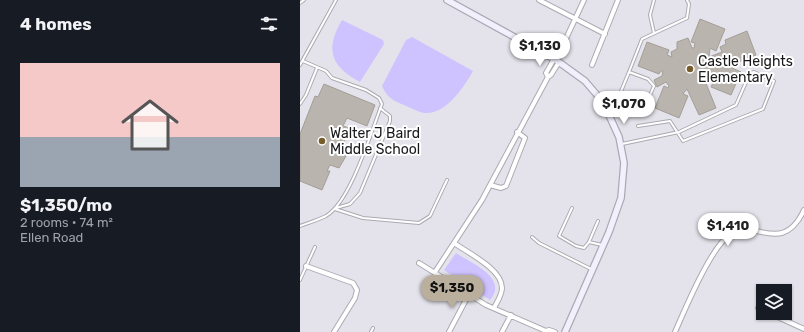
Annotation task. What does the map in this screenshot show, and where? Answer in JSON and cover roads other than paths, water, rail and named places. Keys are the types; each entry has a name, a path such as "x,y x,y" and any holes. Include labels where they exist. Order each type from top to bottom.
{"street":[{"path":"447,0 556,60 589,85 599,95 621,144 624,163 623,188 617,211 565,332"},
{"path":"539,0 605,34"},
{"path":"435,272 490,185 517,132 548,77 551,75 556,60 584,0"},
{"path":"592,64 618,0"},
{"path":"490,185 501,188 506,186 525,138 517,132"},
{"path":"675,332 693,290 720,243 731,233 740,230 777,235 786,231 800,219 804,210"},
{"path":"454,243 496,271 501,281 502,289 494,308"},
{"path":"420,263 494,308 546,331 549,330 555,332"},
{"path":"306,266 352,283 357,290 355,298 334,332"},
{"path":"449,332 469,294"},
{"path":"502,332 511,315"},
{"path":"784,320 804,329"}],"lane":[{"path":"300,3 304,0"},
{"path":"300,65 336,0"},
{"path":"654,0 650,15 654,33"},
{"path":"606,108 617,101 642,38 687,18 689,4 687,0"},
{"path":"300,226 326,216 335,208 347,193 382,104 379,98 366,90 332,78 326,71 303,61"},
{"path":"300,104 306,95 318,67"},
{"path":"617,101 641,110 644,109 654,86 648,79 629,72"},
{"path":"621,144 678,132 736,105 750,73 754,72 774,81 763,109 683,141 678,132 670,121 638,126"},
{"path":"335,208 350,204 360,193 390,121 390,116 380,108"},
{"path":"335,208 363,218 419,223 430,216 447,180"},
{"path":"572,208 559,236 576,246 584,248 589,242 598,221"},
{"path":"532,237 539,243 592,270"},
{"path":"589,242 603,246"},
{"path":"300,280 316,247"},
{"path":"370,332 373,328"}],"place":[{"name":"Castle Heights Elementary","path":"690,69"},
{"name":"Walter J Baird Middle School","path":"322,141"}]}
